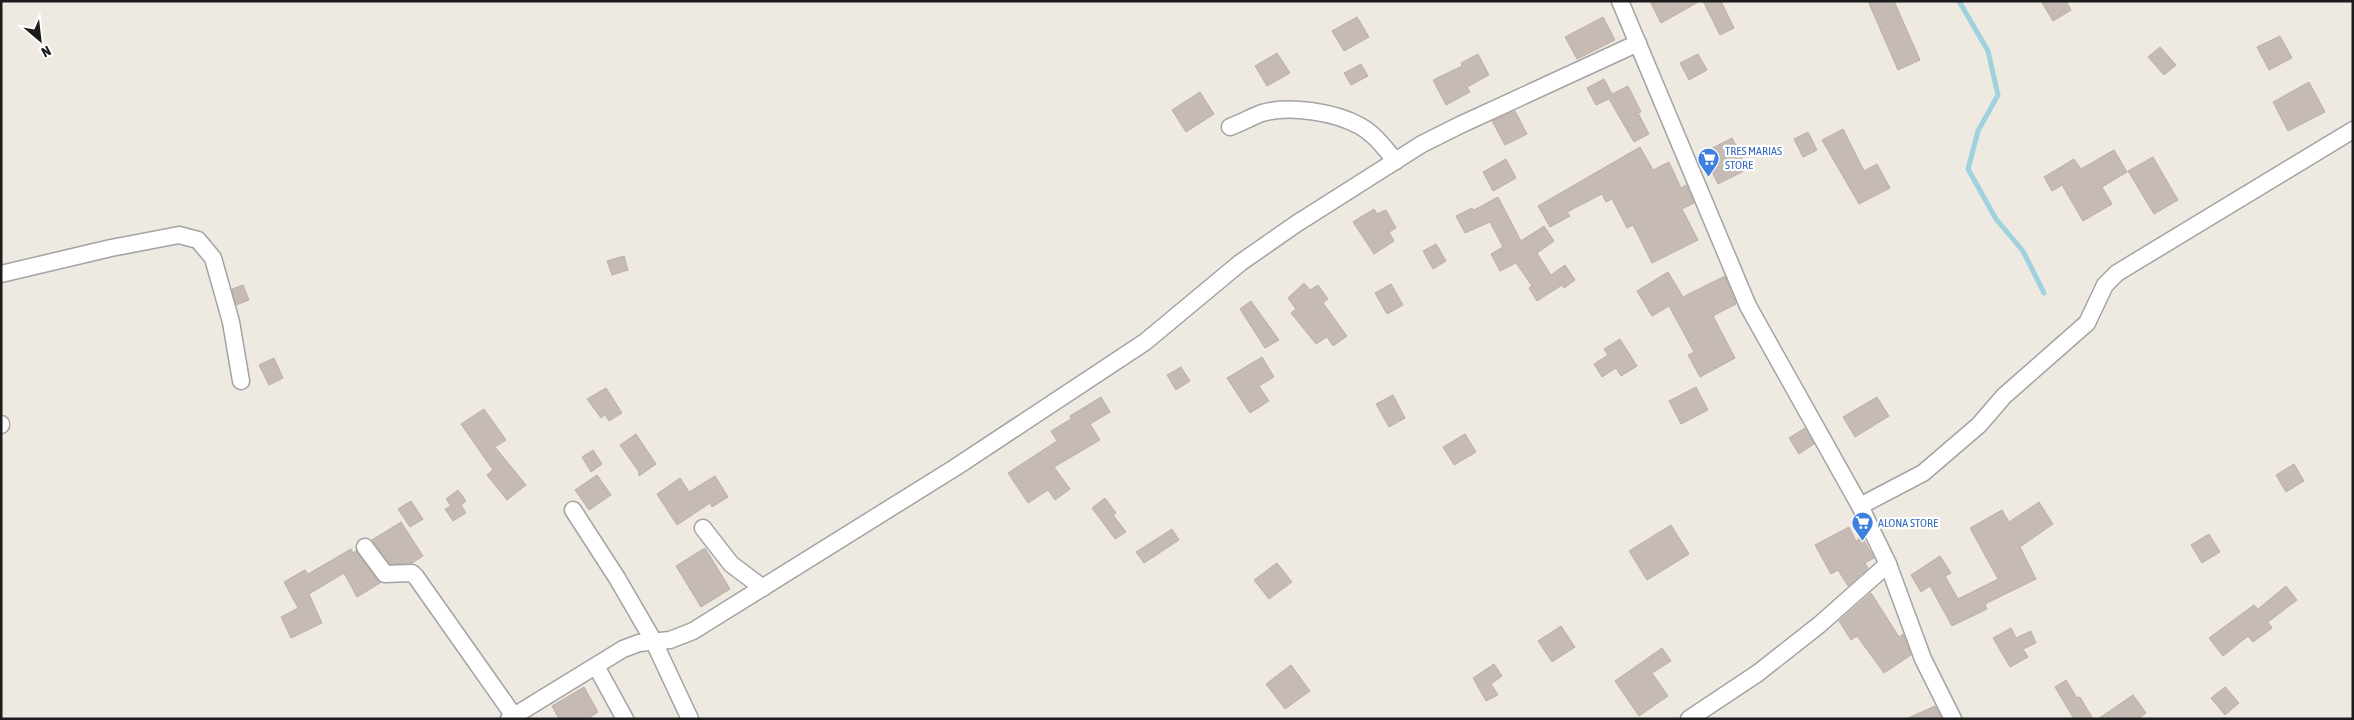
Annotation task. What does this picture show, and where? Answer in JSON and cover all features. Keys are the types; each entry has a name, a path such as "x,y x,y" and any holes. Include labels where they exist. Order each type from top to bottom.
{"street":[{"path":"1620,1 1748,306 1860,506 1888,564 1923,659 1953,719"},
{"path":"365,547 385,574 412,573 416,577 511,717 623,650 653,640 670,640 693,630 956,467 1115,363 1144,342 1240,263 1296,224 1422,144 1638,44"},
{"path":"1230,127 1263,113 1283,110 1324,113 1360,126 1376,138 1396,161"},
{"path":"1860,506 1923,473 1980,426 2004,396 2086,322 2105,285 2117,272 2353,130"},
{"path":"1,274 111,248 179,235 198,240 213,258 231,322 241,380"},
{"path":"573,510 617,578 653,640 690,719"},
{"path":"703,528 731,564 763,588"},
{"path":"1689,719 1758,673 1818,625 1888,564"},
{"path":"596,666 625,719"}],"building":[{"path":"1650,1 1700,1 1661,23"},
{"path":"1703,1 1721,1 1734,28 1720,35"},
{"path":"1868,1 1894,1 1920,60 1898,70"},
{"path":"2041,1 2066,1 2071,10 2053,21"},
{"path":"1357,17 1369,37 1344,51 1332,31"},
{"path":"1603,17 1615,40 1577,59 1565,37"},
{"path":"2280,36 2292,58 2269,70 2257,47"},
{"path":"2160,47 2176,65 2164,75 2148,57"},
{"path":"1277,53 1290,73 1267,86 1255,66"},
{"path":"1478,54 1489,75 1467,87 1470,92 1446,105 1433,80 1462,66 1461,63"},
{"path":"1698,54 1707,70 1689,80 1680,63"},
{"path":"1361,64 1368,76 1351,85 1344,73"},
{"path":"1604,79 1612,94 1628,86 1641,112 1638,113 1649,134 1634,142 1609,99 1596,105 1587,88"},
{"path":"2309,82 2325,112 2288,131 2273,102"},
{"path":"1200,92 1214,114 1186,132 1172,110"},
{"path":"1515,111 1527,134 1505,145 1492,121"},
{"path":"1843,129 1864,171 1877,164 1890,188 1859,204 1822,140"},
{"path":"1808,132 1817,150 1803,157 1794,139"},
{"path":"1732,138 1748,169 1718,184 1703,153"},
{"path":"1640,147 1653,170 1669,162 1681,188 1686,185 1694,203 1682,209 1698,240 1652,263 1633,225 1627,228 1612,199 1606,202 1602,194 1567,212 1570,216 1550,227 1538,206"},
{"path":"2114,150 2127,172 2102,187 2112,204 2083,221 2062,185 2052,191 2044,177 2074,159 2081,169"},
{"path":"2153,157 2178,200 2154,214 2128,171"},
{"path":"1506,159 1516,178 1493,191 1483,172"},
{"path":"1498,197 1521,241 1544,226 1554,241 1537,253 1551,275 1565,265 1575,280 1564,288 1562,285 1537,301 1529,288 1532,286 1516,263 1500,271 1491,254 1503,247 1490,222 1465,233 1456,216 1472,208 1474,210"},
{"path":"1374,209 1377,214 1386,210 1396,228 1389,232 1394,241 1374,254 1353,222"},
{"path":"1436,244 1446,261 1433,269 1423,251"},
{"path":"624,256 628,270 612,275 607,261"},
{"path":"1668,272 1683,297 1725,276 1736,304 1713,316 1735,358 1700,377 1688,355 1694,352 1669,306 1652,316 1637,291"},
{"path":"1304,283 1310,290 1318,285 1328,299 1323,303 1347,336 1333,346 1327,337 1316,344 1291,313 1296,309 1288,298"},
{"path":"1391,284 1403,305 1387,314 1375,293"},
{"path":"243,285 249,300 236,305 232,289"},
{"path":"1251,301 1279,340 1265,348 1240,309"},
{"path":"1620,339 1637,366 1621,376 1616,368 1602,377 1594,364 1608,355 1604,349"},
{"path":"1262,357 1274,377 1259,386 1269,401 1250,413 1227,378"},
{"path":"274,358 283,378 269,385 259,365"},
{"path":"1181,367 1190,381 1176,390 1167,375"},
{"path":"1696,387 1708,410 1681,424 1669,401"},
{"path":"606,388 622,413 609,421 605,415 601,418 587,399"},
{"path":"1393,395 1405,418 1389,427 1376,404"},
{"path":"1101,397 1110,412 1090,424 1100,440 1054,467 1070,489 1055,500 1048,490 1028,503 1008,473 1057,441 1051,431 1071,419 1070,416"},
{"path":"1877,397 1889,416 1855,437 1843,417"},
{"path":"484,409 506,440 495,447 526,485 507,500 487,475 493,470 461,424"},
{"path":"1805,428 1814,444 1799,454 1789,438"},
{"path":"636,434 656,464 639,476 639,472 620,445"},
{"path":"1465,434 1476,452 1454,465 1443,447"},
{"path":"593,450 602,464 591,472 582,457"},
{"path":"2294,464 2304,481 2286,492 2276,475"},
{"path":"597,475 611,495 589,510 575,490"},
{"path":"715,476 728,497 712,507 710,503 677,525 657,494 680,478 689,492"},
{"path":"458,490 466,501 461,505 466,513 453,521 445,509 451,506 446,499"},
{"path":"1105,498 1116,513 1113,515 1126,532 1115,539 1092,508"},
{"path":"411,501 423,519 410,527 398,509"},
{"path":"2039,502 2053,524 2020,547 2036,579 1985,604 1987,609 1952,626 1930,586 1921,592 1911,575 1940,556 1951,573 1945,576 1958,599 1998,579 1970,528 2002,510 2009,522"},
{"path":"401,522 423,556 412,563 390,564 372,540"},
{"path":"1671,525 1689,554 1647,580 1629,551"},
{"path":"1849,527 1856,541 1862,537 1874,558 1865,563 1868,568 1848,586 1838,570 1831,574 1815,545"},
{"path":"1172,529 1179,540 1144,563 1136,552"},
{"path":"2209,534 2220,552 2202,563 2191,545"},
{"path":"705,548 730,589 701,607 676,566"},
{"path":"351,549 353,553 356,551 380,583 357,597 344,573 309,594 322,623 291,638 281,617 298,608 284,582 305,570 308,574"},
{"path":"1277,563 1292,582 1269,599 1254,580"},
{"path":"2286,586 2297,600 2268,622 2272,628 2253,642 2248,636 2223,656 2209,638 2254,605 2258,609"},
{"path":"1871,593 1899,637 1903,634 1911,655 1884,673 1857,636 1851,640 1839,621"},
{"path":"1561,626 1575,647 1552,662 1538,641"},
{"path":"2011,628 2016,638 2031,631 2036,643 2023,649 2028,657 2010,667 1993,638"},
{"path":"1662,648 1671,661 1652,673 1668,696 1639,716 1615,681"},
{"path":"1494,664 1502,676 1491,684 1498,695 1486,701 1473,678"},
{"path":"1291,665 1310,691 1285,709 1266,684"},
{"path":"2066,680 2077,698 2080,697 2093,719 2074,719 2055,687"},
{"path":"584,687 598,712 587,719 559,719 552,706"},
{"path":"2225,687 2239,703 2225,715 2211,698"},
{"path":"2133,695 2146,713 2138,719 2098,719"},
{"path":"1935,706 1942,719 1906,719"}],"waterway":[{"path":"1959,1 1988,51 1998,95 1978,131 1968,169 1996,219 2023,251 2044,293"}],"place":[{"name":"TRES MARIAS STORE","path":"1709,177"},
{"name":"ALONA STORE","path":"1862,542"}]}
